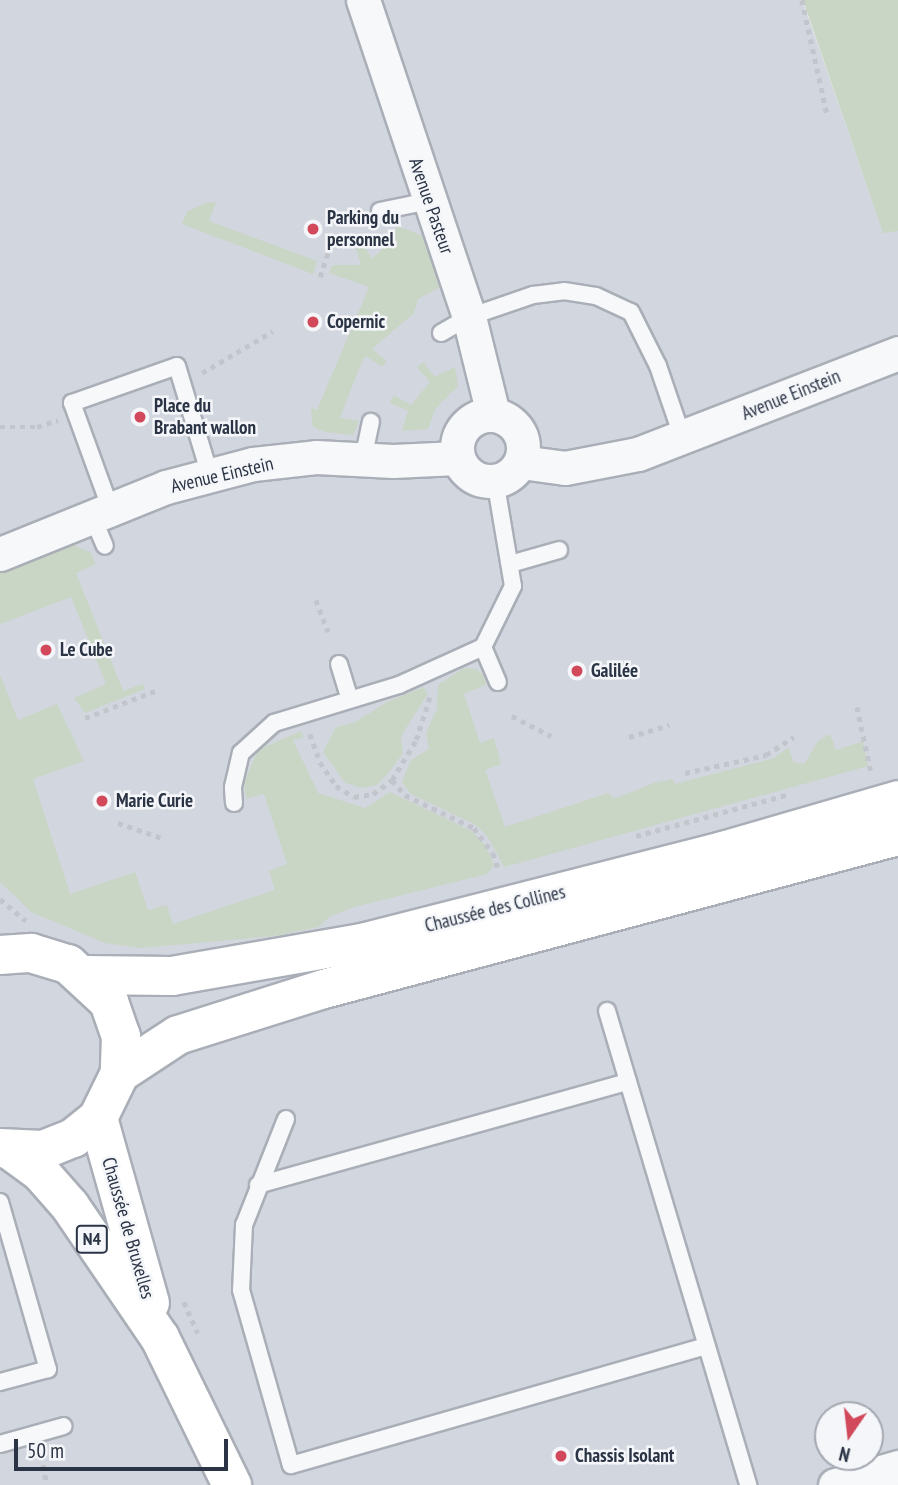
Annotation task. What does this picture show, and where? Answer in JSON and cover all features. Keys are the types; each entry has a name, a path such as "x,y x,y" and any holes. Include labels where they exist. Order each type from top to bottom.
{"main road":[{"name":"Chaussée des Collines","path":"85,975 172,976 278,960 723,851 898,800"},
{"name":"Chaussée des Collines","path":"120,1073 178,1035 324,989 898,836"},
{"name":"Chaussée de Bruxelles","path":"0,925 15,954 50,956 85,975 108,1002 117,1025 120,1073 98,1118 73,1138 43,1150 6,1150"},
{"name":"Chaussée de Bruxelles","path":"98,1118 160,1338"},
{"name":"Chaussée de Bruxelles","path":"6,1150 41,1173 70,1206 160,1338 232,1485"}],"street":[{"name":"Avenue Pasteur","path":"363,0 429,201 455,325 493,414"},
{"name":"Avenue Einstein","path":"0,554 103,525 210,475 253,464 316,457 457,458 472,477 508,471 583,466 683,439 898,353"},
{"path":"457,458 460,434 468,424 493,414 505,419 522,439 508,471"},
{"path":"723,851 771,817 885,777"},
{"path":"835,1485 898,1467"}],"lane":[{"path":"380,211 429,201"},
{"path":"455,325 533,295 564,291 596,296 631,312 658,366 683,439"},
{"path":"103,525 72,403 177,366 210,475"},
{"path":"363,459 371,422"},
{"path":"234,803 233,787 241,753 274,723 429,671 483,647 513,586 508,471"},
{"path":"510,564 559,550"},
{"path":"483,647 498,682"},
{"path":"339,664 350,699"},
{"path":"607,1011 748,1485"},
{"path":"258,1185 628,1082"},
{"path":"286,1119 244,1225 241,1290 291,1465 706,1346"},
{"path":"0,1202 48,1369 0,1381"},
{"path":"0,1444 64,1426"}],"path":[{"path":"802,0 827,114"},
{"path":"320,277 334,233"},
{"path":"181,379 215,369 232,353 273,331"},
{"path":"0,427 37,427 76,414"},
{"path":"316,600 327,632"},
{"path":"304,714 320,762 336,786 354,797 373,794 392,780 416,740 427,708 429,671"},
{"path":"85,718 160,689"},
{"path":"857,707 885,777"},
{"path":"512,716 551,736"},
{"path":"629,737 669,726"},
{"path":"685,773 766,755 794,737"},
{"path":"392,780 405,795 474,828 493,853 499,872"},
{"path":"118,823 164,839"},
{"path":"37,1434 47,1485"}],"shaded area":[{"path":"0,0 802,0 883,232 898,231 898,1485 0,1485"}],"green space":[{"path":"803,0 898,0 898,231 883,233"},
{"path":"207,202 216,203 209,221 317,261 313,274 182,224 187,212"},
{"path":"397,226 426,237 439,288 418,299 414,313 372,349 387,361 382,367 366,356 360,366 340,418 359,421 353,435 325,432 313,427 311,408 317,410 369,287 329,273 332,265 361,265 356,247 363,244 372,259 392,239"},
{"path":"423,362 435,377 455,367 458,386 436,408 428,429 402,431 408,411 390,403 394,395 411,405 430,382 417,367"},
{"path":"73,545 90,552 96,564 76,573 123,691 143,684 145,689 85,713 74,698 106,684 71,597 0,624 0,572"},
{"path":"464,668 476,669 484,676 486,685 464,694 480,743 494,738 501,764 485,770 505,827 608,793 614,799 654,783 673,779 675,784 774,758 789,747 793,762 804,764 819,740 830,734 836,750 863,741 868,766 504,867 487,836 476,825 411,794 402,782 411,760 429,749 426,733 437,709 438,685"},
{"path":"0,675 18,720 57,704 84,761 33,779 70,894 135,872 148,910 167,905 173,924 275,890 269,871 287,864 264,794 246,799 244,782 258,750 301,731 304,737 293,740 318,793 365,808 390,792 472,831 486,846 494,865 487,874 354,907 329,917 319,927 275,936 140,948 105,943 31,912 0,882"},
{"path":"423,687 428,694 401,736 403,753 390,771 377,785 363,788 345,783 323,752 336,727 354,723 387,702"}],"place":[{"name":"Parking du personnel","path":"313,229"},
{"name":"Copernic","path":"313,322"},
{"name":"Place du Brabant wallon","path":"140,417"},
{"name":"Le Cube","path":"46,650"},
{"name":"Galilée","path":"577,671"},
{"name":"Marie Curie","path":"102,801"},
{"name":"Chassis Isolant","path":"561,1456"}]}
